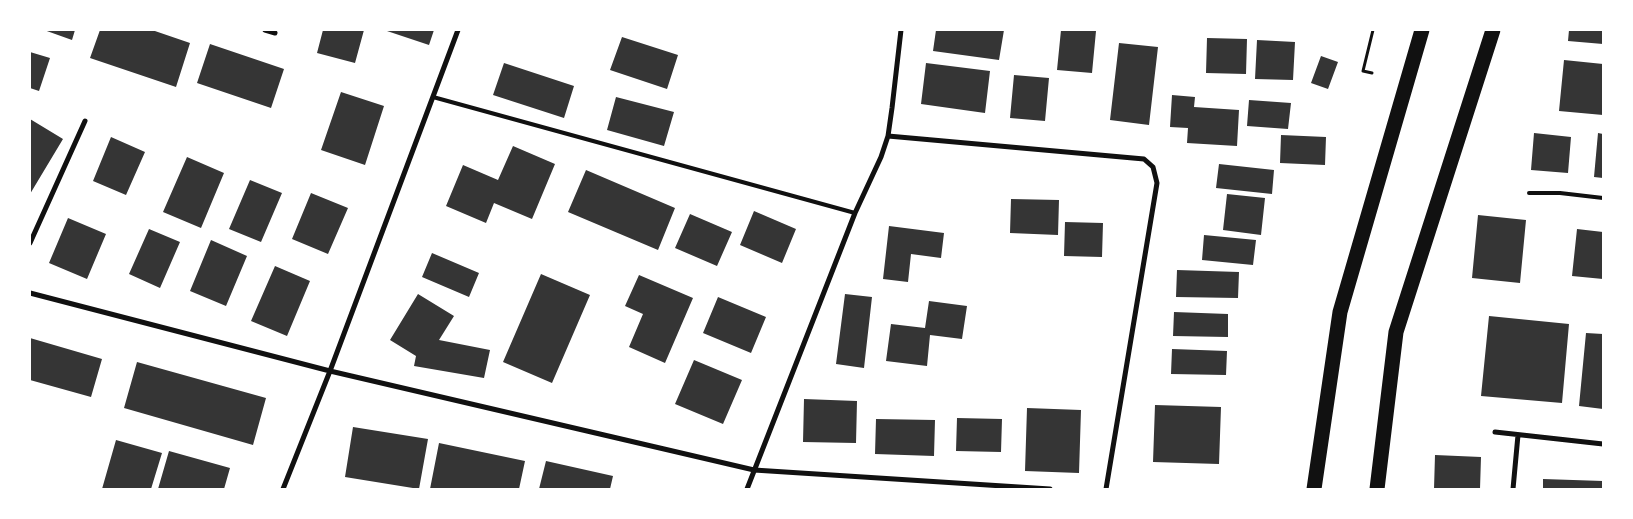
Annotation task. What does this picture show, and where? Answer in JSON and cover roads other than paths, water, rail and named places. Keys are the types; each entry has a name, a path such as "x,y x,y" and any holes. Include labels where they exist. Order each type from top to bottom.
{"highway":[{"path":"1314,489 1340,312 1422,30"},
{"path":"1377,489 1396,332 1493,30"}],"street":[{"path":"265,30 275,33"},
{"path":"283,489 330,371 458,30"},
{"path":"747,489 855,213 881,157 888,136 901,30"},
{"path":"30,243 85,121"},
{"path":"888,136 1144,159 1154,167 1157,183 1106,489"},
{"path":"30,292 330,371 754,470 1050,489"},
{"path":"1495,432 1603,444"},
{"path":"1513,489 1518,435"}],"lane":[{"path":"433,97 855,213"},
{"path":"1529,193 1560,193 1603,198"}]}
